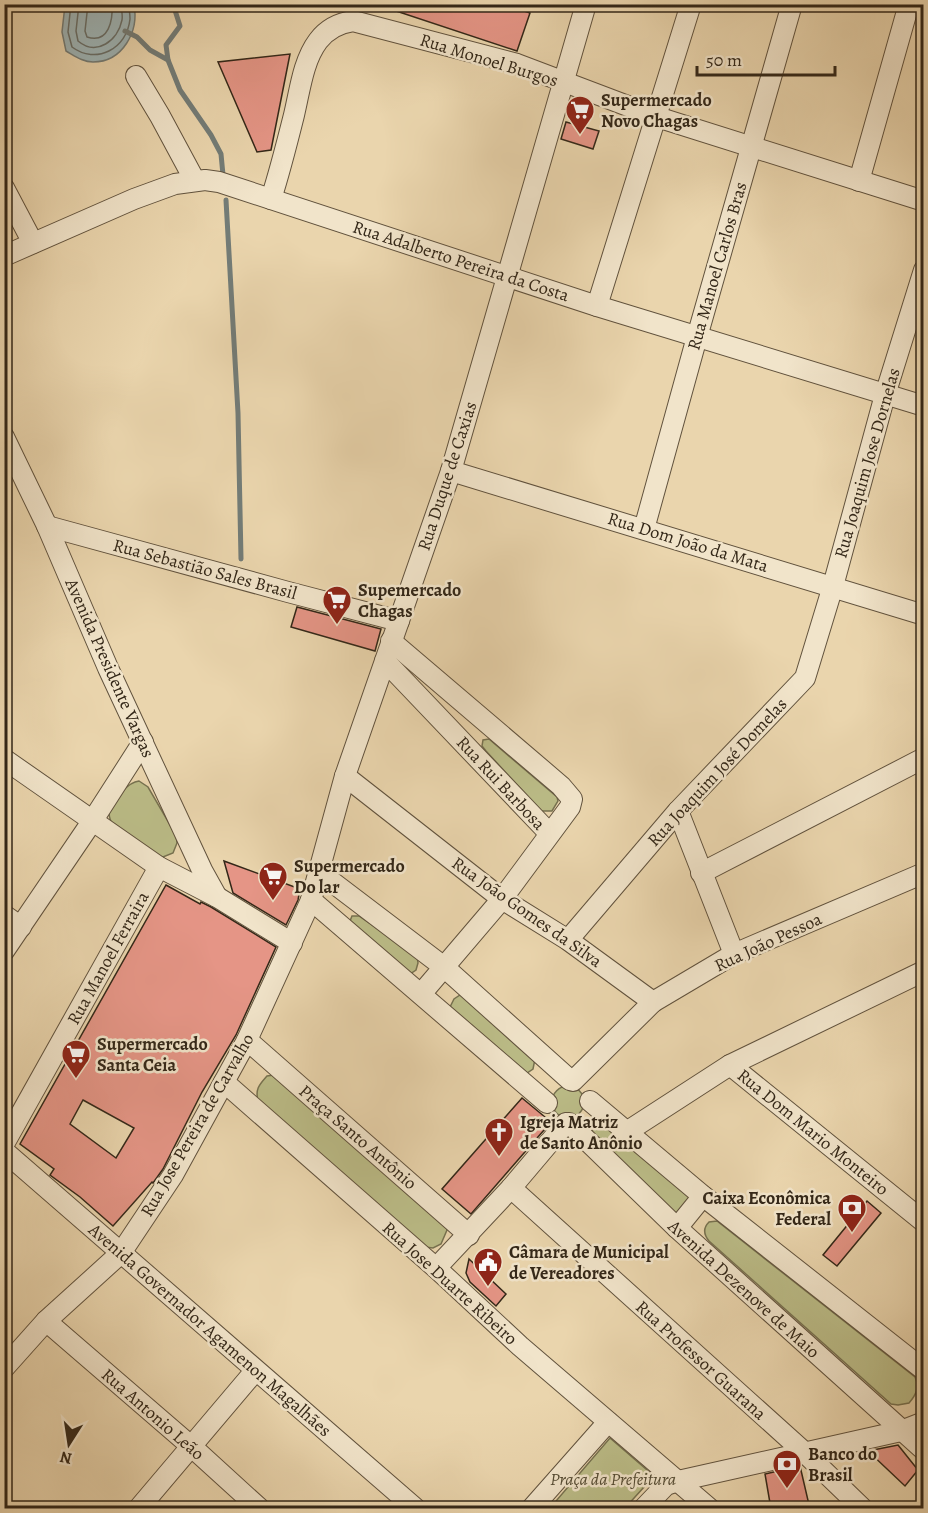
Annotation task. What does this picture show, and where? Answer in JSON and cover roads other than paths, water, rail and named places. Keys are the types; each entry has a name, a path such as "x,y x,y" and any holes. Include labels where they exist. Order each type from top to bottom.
{"street":[{"name":"Rua Duque de Caxias","path":"292,943 311,900 345,776 451,471 586,4"},
{"path":"597,306 691,4"},
{"name":"Rua Manoel Carlos Bras","path":"644,529 792,4"},
{"path":"860,181 909,4"},
{"name":"Rua Monoel Burgos","path":"272,199 299,89 311,55 318,41 329,30 341,23 353,21 517,64 657,117 924,201"},
{"path":"136,76 195,181"},
{"name":"Rua Adalberto Pereira da Costa","path":"4,256 134,199 175,184 195,181 219,182 597,306 924,406"},
{"path":"4,188 33,243"},
{"name":"Rua Joaquim Jose Dornelas","path":"833,586 885,395 924,270"},
{"name":"Avenida Presidente Vargas","path":"4,437 47,526 142,742 217,897"},
{"name":"Rua Dom João da Mata","path":"451,471 924,615"},
{"name":"Rua Sebastião Sales Brasil","path":"47,526 399,621"},
{"name":"Rua Joaquim José Domelas","path":"568,940 678,811 805,678 833,586"},
{"name":"Rua Rui Barbosa","path":"391,641 568,792 572,799 570,807 502,899 421,994"},
{"name":"Rua Rui Barbosa","path":"385,661 549,833"},
{"path":"4,951 93,820 142,742"},
{"path":"701,873 924,758"},
{"path":"4,759 159,867 217,897 292,943"},
{"name":"Rua João Gomes da Silva","path":"345,776 502,899 568,940 653,1002"},
{"path":"678,811 734,954"},
{"name":"Rua Manoel Ferraira","path":"4,1144 159,867"},
{"path":"320,872 444,967 572,1080 582,1084 590,1101 589,1108 576,1122 567,1123 552,1116 547,1103 548,1094 553,1086 561,1081 572,1080"},
{"name":"Rua João Pessoa","path":"572,1080 653,1002 734,954 924,873"},
{"path":"311,900 547,1103"},
{"path":"4,915 21,927"},
{"name":"Rua Jose Pereira de Carvalho","path":"4,1368 46,1321 121,1253 173,1175 247,1040 292,943"},
{"path":"628,1131 730,1065 924,972"},
{"name":"Praça Santo Antônio","path":"247,1040 469,1235"},
{"name":"Rua Dom Mario Monteiro","path":"730,1065 924,1222"},
{"name":"Rua Jose Duarte Ribeiro","path":"224,1082 436,1268 520,1346 709,1509"},
{"path":"590,1101 703,1196 924,1370"},
{"path":"436,1268 469,1235 567,1123"},
{"name":"Avenida Dezenove de Maio","path":"567,1123 677,1228 924,1450"},
{"name":"Avenida Governador Agamenon Magalhães","path":"4,1150 415,1509"},
{"name":"Rua Professor Guarana","path":"511,1188 804,1452 862,1509"},
{"path":"677,1228 703,1196"},
{"name":"Rua Antonio Leão","path":"46,1321 192,1447 259,1509"},
{"path":"139,1509 255,1371"},
{"path":"532,1509 608,1422"},
{"path":"644,1509 666,1485 678,1481 902,1431 924,1422"}],"water":[{"path":"65,5 134,5 134,25 127,43 113,57 104,61 89,62 66,51 62,32"}],"waterway":[{"path":"168,60 166,45 180,26 173,4"},
{"path":"125,31 168,60 180,90 211,135 221,154 223,175"},
{"path":"226,200 238,413 241,559"}],"place":[{"name":"Supermercado Novo Chagas","path":"580,136"},
{"name":"Supemercado Chagas","path":"337,626"},
{"name":"Supermercado Do lar","path":"273,902"},
{"name":"Supermercado Santa Ceia","path":"76,1080"},
{"name":"Igreja Matriz de Santo Anônio","path":"499,1158"},
{"name":"Caixa Econômica Federal","path":"852,1234"},
{"name":"Câmara de Municipal de Vereadores","path":"488,1288"},
{"name":"Banco do Brasil","path":"787,1490"}],"park label":[{"name":"Praça da Prefeitura","path":"613,1479"}]}
